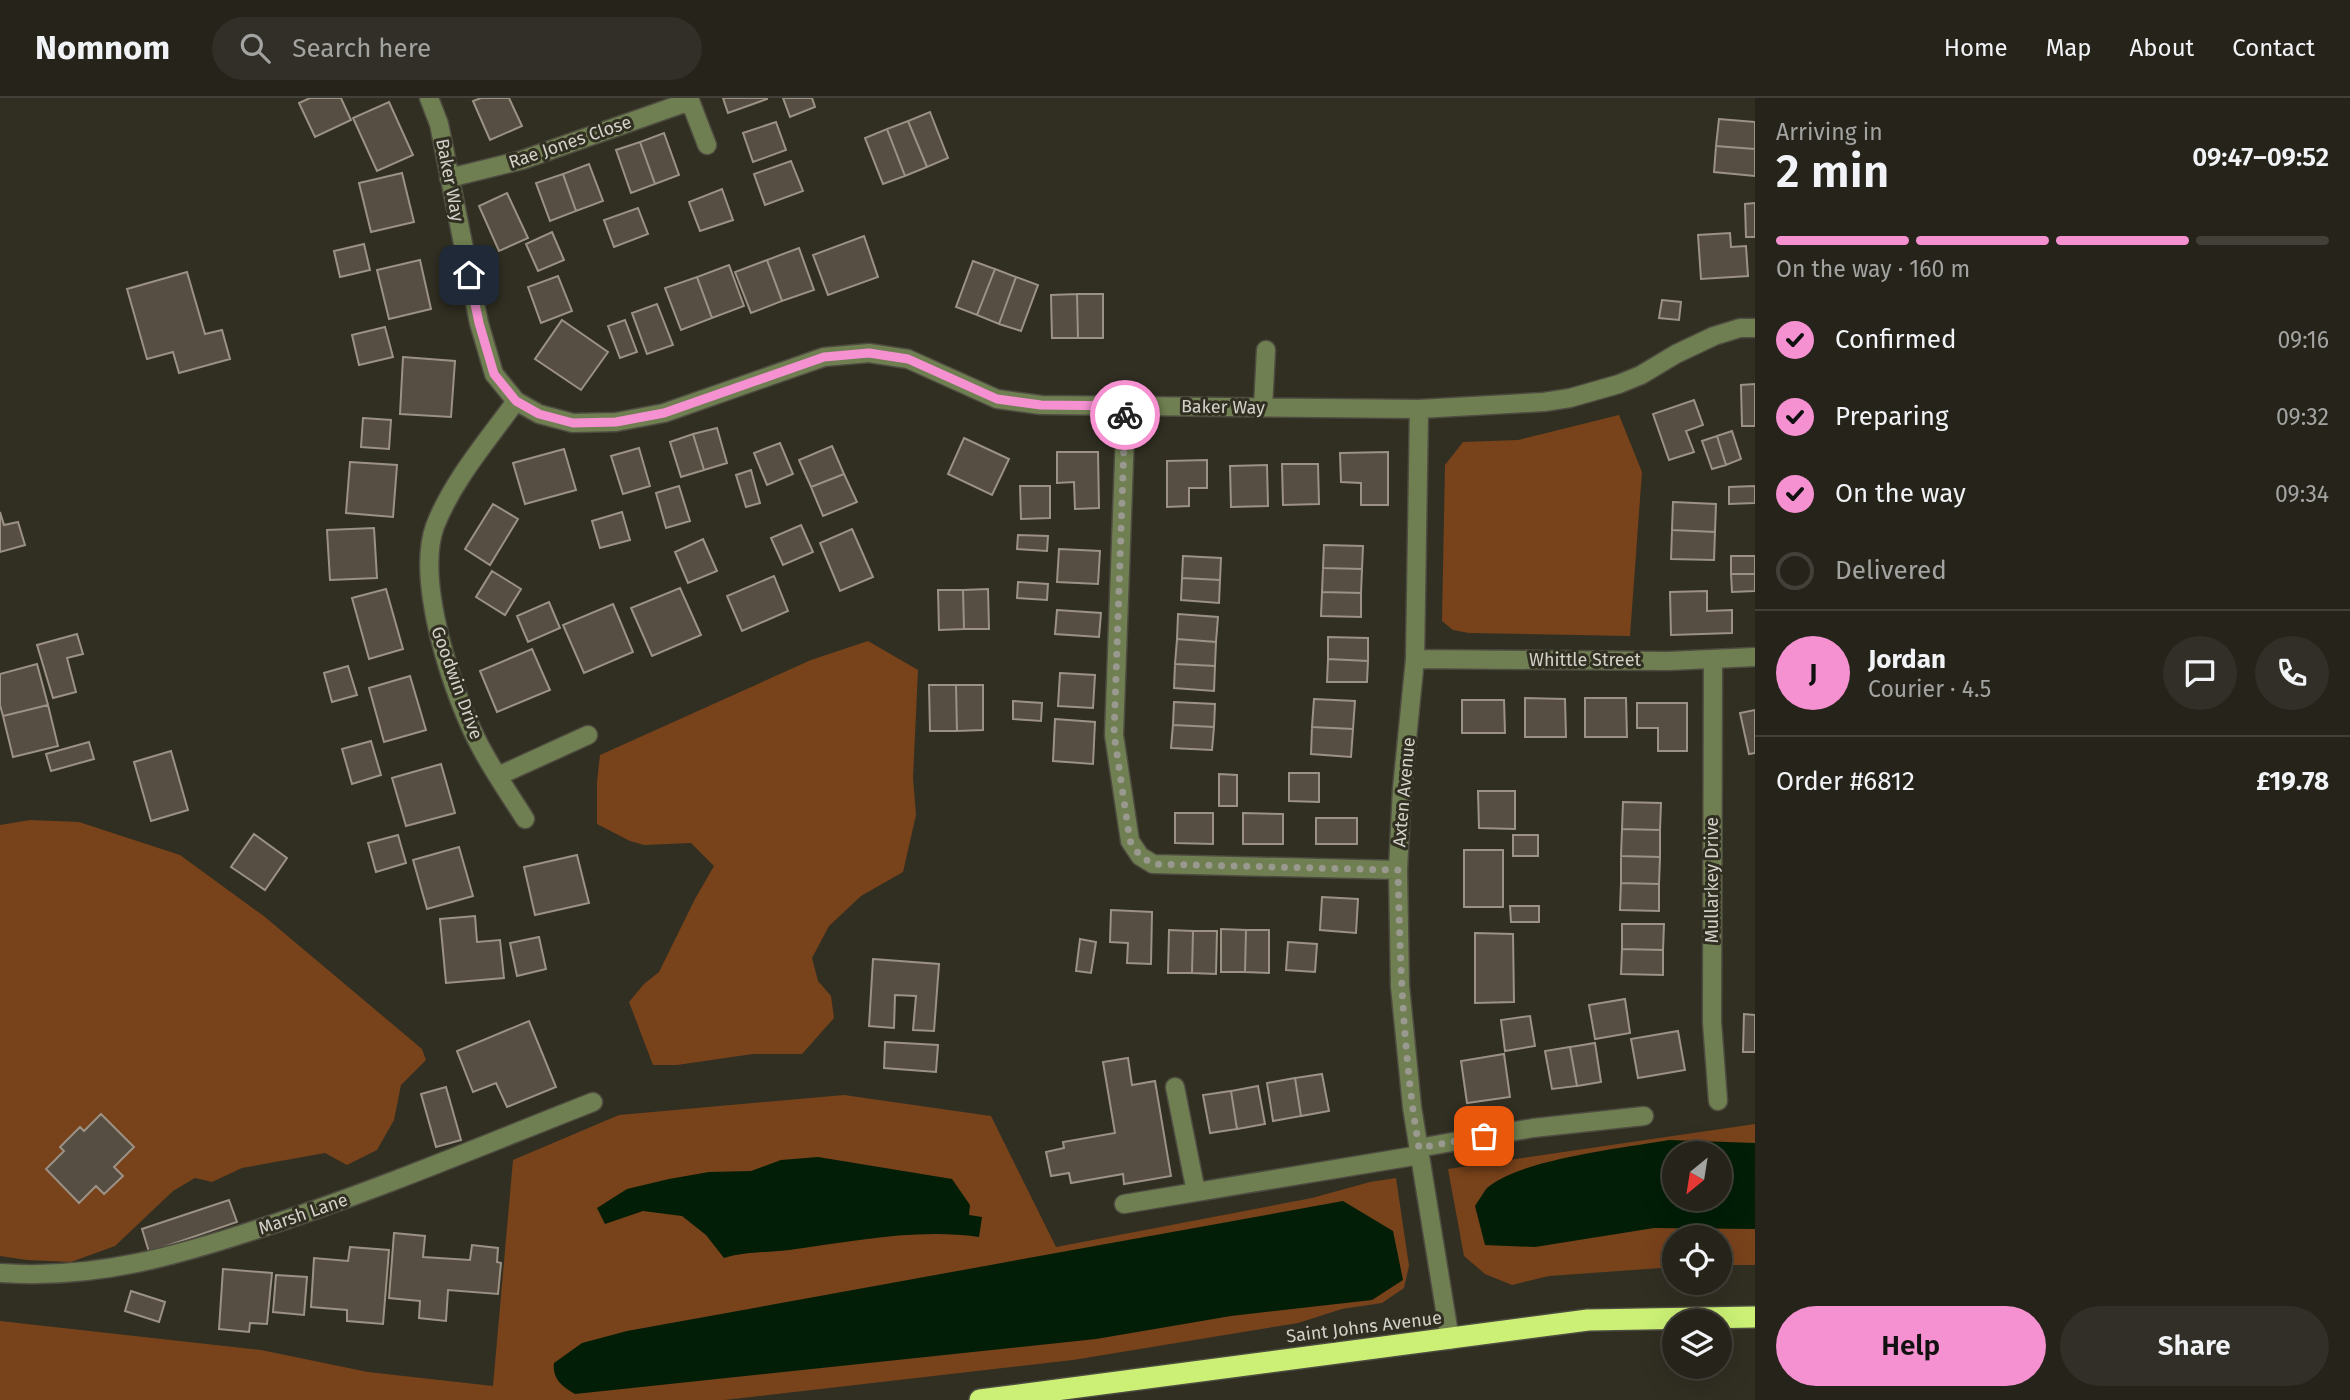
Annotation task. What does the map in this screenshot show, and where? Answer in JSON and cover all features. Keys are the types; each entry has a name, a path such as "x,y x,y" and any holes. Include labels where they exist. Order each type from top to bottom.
{"highway":[{"name":"Saint Johns Avenue","path":"980,1400 1588,1320 1755,1317"}],"street":[{"name":"Baker Way","path":"429,98 439,124 479,323 494,374 516,401 539,414 573,423 616,422 664,413 824,357 869,353 908,359 997,399 1041,405 1419,409 1544,402 1570,398 1641,375 1714,336 1740,328 1755,328"},
{"name":"Rae Jones Close","path":"449,178 522,160 689,99 707,145"},
{"path":"1263,407 1266,350"},
{"name":"Goodwin Drive","path":"516,401 446,500 434,529 430,565 433,617 455,689 479,745 525,819"},
{"path":"1126,406 1114,734 1130,841 1140,856 1153,864 1398,870"},
{"name":"Axten Avenue","path":"1419,409 1415,659 1402,789 1398,870 1400,986 1412,1107 1450,1340"},
{"name":"Whittle Street","path":"1415,659 1668,661 1755,657"},
{"name":"Mullarkey Drive","path":"1713,659 1712,1022 1718,1101"},
{"path":"498,776 588,734"},
{"path":"1175,1087 1196,1192"},
{"name":"Marsh Lane","path":"0,1273 41,1276 110,1268 191,1251 335,1204 593,1102"},
{"path":"1124,1204 1419,1152 1533,1128 1644,1116"}],"shaded area":[{"path":"1619,415 1642,472 1630,636 1469,633 1453,630 1442,621 1445,465 1463,442 1518,440"},
{"path":"868,641 918,670 913,778 916,815 903,872 861,896 829,926 812,958 818,981 831,996 834,1018 802,1054 753,1054 677,1065 653,1065 629,1002 644,984 659,972 714,866 691,843 644,845 597,824 600,755 811,660"},
{"path":"30,820 79,822 180,855 265,917 422,1049 426,1060 401,1085 394,1120 377,1150 347,1165 325,1153 242,1168 212,1182 195,1178 173,1191 115,1246 71,1262 0,1256 0,825"},
{"path":"844,1095 991,1116 1056,1247 1312,1198 1370,1182 1396,1178 1409,1266 1404,1288 1382,1303 1342,1309 1298,1323 1073,1360 724,1400 0,1400 0,1321 261,1350 368,1372 493,1386 513,1160 619,1115"},
{"path":"1755,1124 1755,1265 1732,1265 1732,1225 1662,1225 1662,1268 1549,1276 1512,1285 1485,1274 1464,1256 1448,1169"},
{"path":"1662,1141 1662,1211 1732,1211 1732,1142 1755,1143 1755,1229 1732,1229 1732,1225 1662,1225 1662,1228 1535,1247 1485,1245 1475,1206 1487,1188 1523,1169 1600,1151"},
{"path":"818,1157 952,1179 970,1205 969,1215 982,1217 979,1237 907,1235 724,1258 706,1235 682,1216 643,1211 605,1224 597,1208 627,1189 669,1179 709,1172 751,1171 781,1160"},
{"path":"1343,1201 1393,1231 1403,1280 1372,1300 1231,1316 1096,1339 575,1394 563,1385 555,1374 554,1363 582,1343 627,1331"}],"building":[{"path":"310,98 341,98 351,120 315,137 299,103"},
{"path":"481,98 509,98 522,126 490,140 473,101"},
{"path":"723,98 767,98 767,99 728,113"},
{"path":"783,98 812,98 815,107 790,117"},
{"path":"389,102 413,155 377,171 353,118"},
{"path":"930,112 948,158 927,167 908,121"},
{"path":"1719,119 1755,122 1755,149 1716,146"},
{"path":"908,121 927,167 905,176 887,129"},
{"path":"776,122 786,150 753,162 743,133"},
{"path":"887,129 905,176 883,184 865,138"},
{"path":"664,133 679,175 655,184 640,142"},
{"path":"640,142 655,184 631,193 616,150"},
{"path":"1716,146 1755,149 1755,176 1714,172"},
{"path":"791,161 803,191 765,205 754,174"},
{"path":"589,164 603,201 576,211 563,174"},
{"path":"402,173 414,222 371,232 359,183"},
{"path":"563,174 576,211 550,221 536,183"},
{"path":"722,189 733,220 700,231 689,202"},
{"path":"507,193 528,238 499,251 479,206"},
{"path":"1755,203 1755,237 1746,237 1745,204"},
{"path":"638,208 648,234 614,247 604,220"},
{"path":"552,232 564,260 538,271 526,244"},
{"path":"1730,233 1731,247 1746,246 1748,276 1701,279 1698,235"},
{"path":"864,236 878,277 828,295 813,255"},
{"path":"364,244 370,270 340,277 334,251"},
{"path":"799,248 814,290 782,301 767,260"},
{"path":"420,260 431,309 389,319 377,270"},
{"path":"767,260 782,301 751,313 735,272"},
{"path":"973,261 995,269 977,315 956,307"},
{"path":"729,265 744,306 712,318 697,277"},
{"path":"995,269 1016,277 999,324 977,315"},
{"path":"187,272 205,334 222,330 230,359 179,373 173,352 147,359 127,289"},
{"path":"558,276 572,311 541,323 528,287"},
{"path":"697,277 712,318 681,330 665,288"},
{"path":"1016,277 1038,285 1021,331 999,324"},
{"path":"1077,294 1078,338 1052,338 1051,295"},
{"path":"1077,294 1103,294 1103,338 1078,338"},
{"path":"1662,300 1681,302 1679,320 1659,318"},
{"path":"657,304 673,345 647,354 632,313"},
{"path":"562,320 608,352 581,390 535,359"},
{"path":"625,320 637,352 620,358 608,326"},
{"path":"385,327 393,357 359,365 352,335"},
{"path":"403,357 455,361 451,417 400,414"},
{"path":"1755,384 1755,426 1742,426 1741,385"},
{"path":"1694,400 1703,425 1686,431 1694,452 1669,460 1653,414"},
{"path":"363,418 391,420 389,449 361,447"},
{"path":"717,428 727,463 704,470 693,434"},
{"path":"1732,431 1741,459 1726,465 1717,436"},
{"path":"693,434 704,470 681,477 670,442"},
{"path":"1717,436 1726,465 1712,469 1702,441"},
{"path":"964,438 1009,459 992,495 948,474"},
{"path":"780,443 793,474 767,485 754,453"},
{"path":"832,446 844,474 811,487 799,460"},
{"path":"639,448 650,486 623,494 611,456"},
{"path":"564,449 576,490 525,504 513,463"},
{"path":"1057,452 1098,452 1099,508 1075,509 1074,482 1057,483"},
{"path":"1388,452 1388,505 1361,505 1361,483 1341,482 1340,453"},
{"path":"1207,460 1207,488 1189,488 1189,506 1167,507 1167,461"},
{"path":"350,462 397,465 393,517 346,513"},
{"path":"1282,464 1318,464 1319,504 1283,505"},
{"path":"1267,465 1268,506 1231,507 1230,466"},
{"path":"751,470 760,503 746,507 736,475"},
{"path":"844,474 857,502 823,516 811,487"},
{"path":"679,486 690,521 666,528 656,493"},
{"path":"1020,486 1050,486 1050,518 1021,519"},
{"path":"1755,486 1755,503 1729,504 1729,487"},
{"path":"1673,502 1716,504 1715,532 1672,530"},
{"path":"493,504 518,519 490,565 465,549"},
{"path":"0,512 4,525 18,522 25,545 0,552"},
{"path":"622,512 630,540 600,548 592,521"},
{"path":"801,525 813,552 783,565 771,538"},
{"path":"374,528 377,578 330,580 327,530"},
{"path":"852,529 873,577 840,591 820,543"},
{"path":"1672,530 1715,532 1714,560 1671,559"},
{"path":"1018,535 1048,536 1047,551 1017,549"},
{"path":"703,539 717,571 688,583 675,552"},
{"path":"1324,545 1363,546 1362,569 1323,568"},
{"path":"1059,549 1100,551 1098,584 1057,582"},
{"path":"1183,556 1221,558 1220,580 1182,578"},
{"path":"1731,556 1755,556 1755,574 1731,574"},
{"path":"1323,568 1362,569 1361,593 1322,592"},
{"path":"492,571 521,589 505,615 476,597"},
{"path":"1731,574 1755,574 1755,591 1732,592"},
{"path":"774,576 788,611 742,631 727,596"},
{"path":"1182,578 1220,580 1219,603 1181,600"},
{"path":"1018,582 1048,584 1047,600 1017,598"},
{"path":"680,588 701,635 652,656 631,608"},
{"path":"386,589 403,649 369,659 352,598"},
{"path":"988,589 989,629 964,629 963,590"},
{"path":"938,590 963,590 964,629 939,630"},
{"path":"1707,591 1707,611 1732,610 1732,633 1671,635 1670,592"},
{"path":"1322,592 1361,593 1361,617 1321,616"},
{"path":"549,602 560,628 528,642 517,616"},
{"path":"613,604 633,652 584,673 563,625"},
{"path":"1057,610 1101,613 1099,637 1055,634"},
{"path":"1178,614 1218,617 1216,642 1177,639"},
{"path":"77,634 83,654 67,658 76,692 53,698 37,645"},
{"path":"1328,637 1368,638 1368,661 1328,659"},
{"path":"1177,639 1216,642 1215,666 1175,664"},
{"path":"532,649 550,690 497,712 480,671"},
{"path":"1328,659 1368,661 1367,682 1327,682"},
{"path":"37,664 48,705 3,716 0,705 0,674"},
{"path":"1175,664 1215,666 1214,691 1174,688"},
{"path":"348,666 357,695 332,702 324,673"},
{"path":"1060,673 1095,675 1093,708 1058,706"},
{"path":"410,676 426,730 384,742 369,688"},
{"path":"929,685 956,685 957,731 930,731"},
{"path":"956,685 983,685 983,730 957,731"},
{"path":"1525,698 1565,699 1566,737 1525,737"},
{"path":"1585,698 1626,698 1627,737 1585,737"},
{"path":"1314,699 1355,701 1353,729 1312,727"},
{"path":"1462,700 1504,700 1505,733 1462,733"},
{"path":"1013,701 1042,703 1041,721 1013,719"},
{"path":"1174,702 1215,704 1214,727 1173,725"},
{"path":"1637,703 1687,703 1687,751 1658,751 1658,728 1637,728"},
{"path":"48,705 58,746 13,757 3,716"},
{"path":"1755,710 1755,753 1749,754 1740,713"},
{"path":"1055,719 1095,722 1093,764 1053,761"},
{"path":"1173,725 1214,727 1212,750 1171,748"},
{"path":"1312,727 1353,729 1351,757 1311,754"},
{"path":"371,741 381,775 352,784 342,749"},
{"path":"89,742 94,759 51,771 46,754"},
{"path":"171,751 188,810 151,821 134,762"},
{"path":"441,764 455,813 406,826 392,778"},
{"path":"1289,773 1319,773 1319,802 1289,801"},
{"path":"1219,774 1237,775 1237,806 1219,806"},
{"path":"1478,791 1515,791 1515,829 1479,828"},
{"path":"1623,802 1661,803 1660,830 1622,829"},
{"path":"1175,813 1213,813 1213,844 1175,843"},
{"path":"1243,813 1283,814 1283,844 1243,844"},
{"path":"1316,818 1357,818 1357,844 1316,844"},
{"path":"1622,829 1660,830 1660,857 1621,856"},
{"path":"254,834 287,858 265,890 231,867"},
{"path":"398,835 406,863 376,872 368,843"},
{"path":"1513,835 1538,835 1538,856 1513,856"},
{"path":"459,847 473,896 427,909 413,860"},
{"path":"1464,850 1503,850 1503,907 1464,907"},
{"path":"577,855 589,903 535,915 524,867"},
{"path":"1621,856 1660,857 1659,884 1621,883"},
{"path":"1621,883 1659,884 1659,911 1620,910"},
{"path":"1322,897 1358,899 1356,933 1320,930"},
{"path":"1510,906 1539,906 1539,922 1511,922"},
{"path":"1111,910 1152,912 1151,964 1127,963 1128,943 1110,942"},
{"path":"475,916 477,942 500,940 504,978 446,983 440,919"},
{"path":"1622,924 1664,924 1663,950 1622,949"},
{"path":"1221,929 1246,930 1245,972 1221,972"},
{"path":"1169,930 1193,931 1192,973 1168,973"},
{"path":"1246,930 1269,930 1269,973 1245,972"},
{"path":"1193,931 1217,931 1216,974 1192,973"},
{"path":"1475,933 1513,934 1514,1002 1475,1003"},
{"path":"539,937 546,969 517,976 510,943"},
{"path":"1080,939 1096,942 1091,973 1076,971"},
{"path":"1288,942 1317,944 1315,972 1286,970"},
{"path":"1622,949 1663,950 1663,975 1621,974"},
{"path":"873,959 939,964 934,1031 913,1030 916,996 895,995 894,1028 869,1026"},
{"path":"1625,999 1630,1033 1595,1039 1589,1005"},
{"path":"1744,1014 1755,1015 1755,1052 1743,1052"},
{"path":"1530,1016 1535,1046 1505,1051 1501,1020"},
{"path":"529,1021 556,1087 507,1107 496,1083 473,1092 457,1051"},
{"path":"1678,1031 1685,1070 1638,1078 1631,1039"},
{"path":"885,1042 938,1045 936,1072 884,1068"},
{"path":"1595,1043 1601,1082 1577,1086 1570,1047"},
{"path":"1570,1047 1577,1086 1552,1089 1545,1051"},
{"path":"1504,1054 1510,1097 1467,1103 1461,1061"},
{"path":"1128,1058 1132,1085 1155,1081 1171,1176 1124,1184 1123,1174 1071,1183 1069,1173 1051,1176 1046,1152 1064,1148 1063,1142 1115,1133 1103,1062"},
{"path":"1322,1074 1329,1111 1301,1116 1295,1078"},
{"path":"1295,1078 1301,1116 1273,1121 1267,1083"},
{"path":"1258,1086 1265,1124 1237,1129 1231,1091"},
{"path":"446,1087 461,1140 436,1147 421,1094"},
{"path":"1231,1091 1237,1129 1210,1133 1203,1095"},
{"path":"101,1114 134,1147 114,1167 123,1176 104,1194 96,1186 79,1203 46,1169 64,1151 60,1147 80,1127 84,1131"},
{"path":"229,1200 237,1222 149,1252 142,1229"},
{"path":"394,1233 425,1236 423,1257 470,1260 472,1245 498,1248 497,1262 501,1263 498,1294 448,1290 446,1321 419,1318 420,1301 389,1298"},
{"path":"350,1247 389,1250 383,1324 347,1321 347,1310 311,1307 314,1258 348,1261"},
{"path":"223,1269 272,1273 267,1324 250,1323 249,1332 219,1329"},
{"path":"276,1275 307,1277 304,1315 273,1312"},
{"path":"131,1291 165,1302 159,1322 125,1311"}],"way so far":[{"path":"1125,415 1114,734 1130,841 1140,856 1153,864 1398,870 1400,986 1412,1107 1419,1148 1484,1136"}],"route":[{"path":"469,275 494,374 516,401 539,414 573,423 616,422 664,413 824,357 869,353 908,359 997,399 1041,405 1126,406 1125,415"}]}
